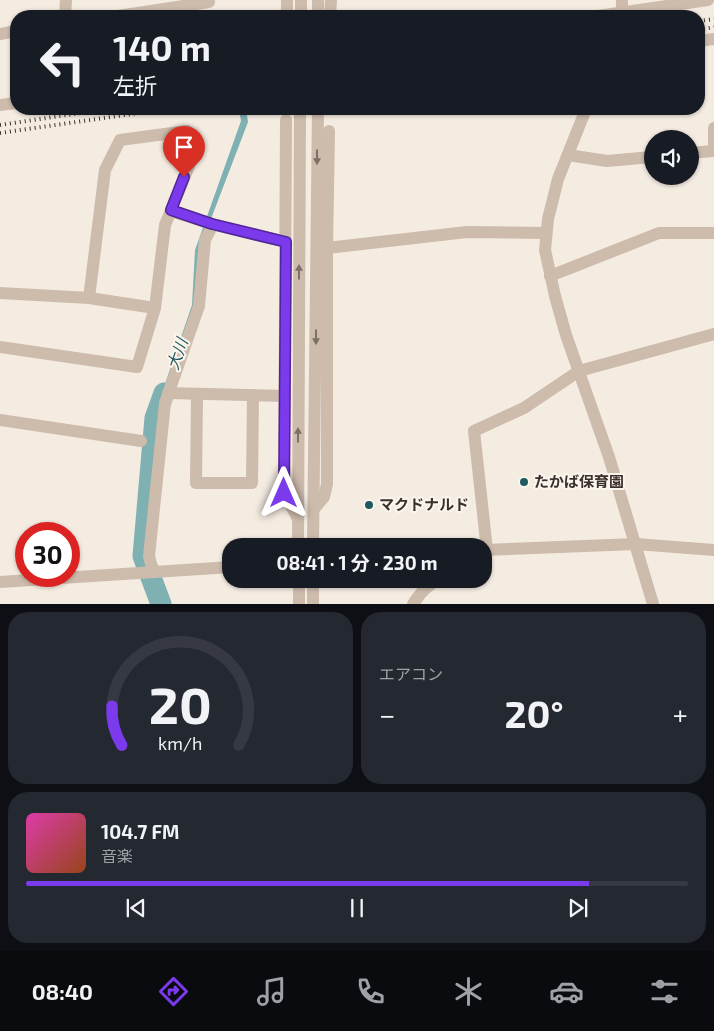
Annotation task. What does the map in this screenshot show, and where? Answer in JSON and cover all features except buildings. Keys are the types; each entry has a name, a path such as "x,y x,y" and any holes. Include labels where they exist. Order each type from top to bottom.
{"street":[{"path":"651,10 708,0"},
{"path":"159,10 210,1"},
{"path":"298,538 300,115"},
{"path":"313,538 318,115"},
{"path":"584,115 558,179 546,233 545,250 550,276 578,371 609,457 652,604"},
{"path":"286,120 284,493 297,517"},
{"path":"699,152 713,151 714,128"},
{"path":"0,346 137,367 155,308 165,225 198,144 187,130 120,140 105,170 89,298"},
{"path":"314,509 324,497 327,484 329,131"},
{"path":"568,155 607,161 644,158"},
{"path":"171,210 210,223 286,242"},
{"path":"153,572 149,556 168,393 199,306 205,240 210,223"},
{"path":"327,248 468,232 546,233"},
{"path":"550,276 659,233 714,233"},
{"path":"0,293 89,298 155,308"},
{"path":"484,538 474,431 524,408 578,371 714,334"},
{"path":"168,393 284,396"},
{"path":"197,395 196,483 252,483 253,395"},
{"path":"0,420 141,441"},
{"path":"492,550 636,544 714,550"},
{"path":"0,582 222,568"},
{"path":"299,588 299,604"},
{"path":"313,588 313,604"},
{"path":"413,604 425,588"}],"water":[{"path":"240,115 247,115 248,122 201,245 196,305 157,420 153,419 192,305 195,250 241,121"}],"waterway":[{"name":"大川","path":"161,604 143,556 155,418 164,393"}],"railway":[{"path":"705,20 714,19"},
{"path":"705,29 714,27"},
{"path":"0,125 67,115"},
{"path":"0,133 124,115"}],"place":[{"name":"たかば保育園","path":"524,482"},
{"name":"マクドナルド","path":"369,505"}],"route":[{"path":"184,177 171,210 212,224 286,242 284,493"}]}
